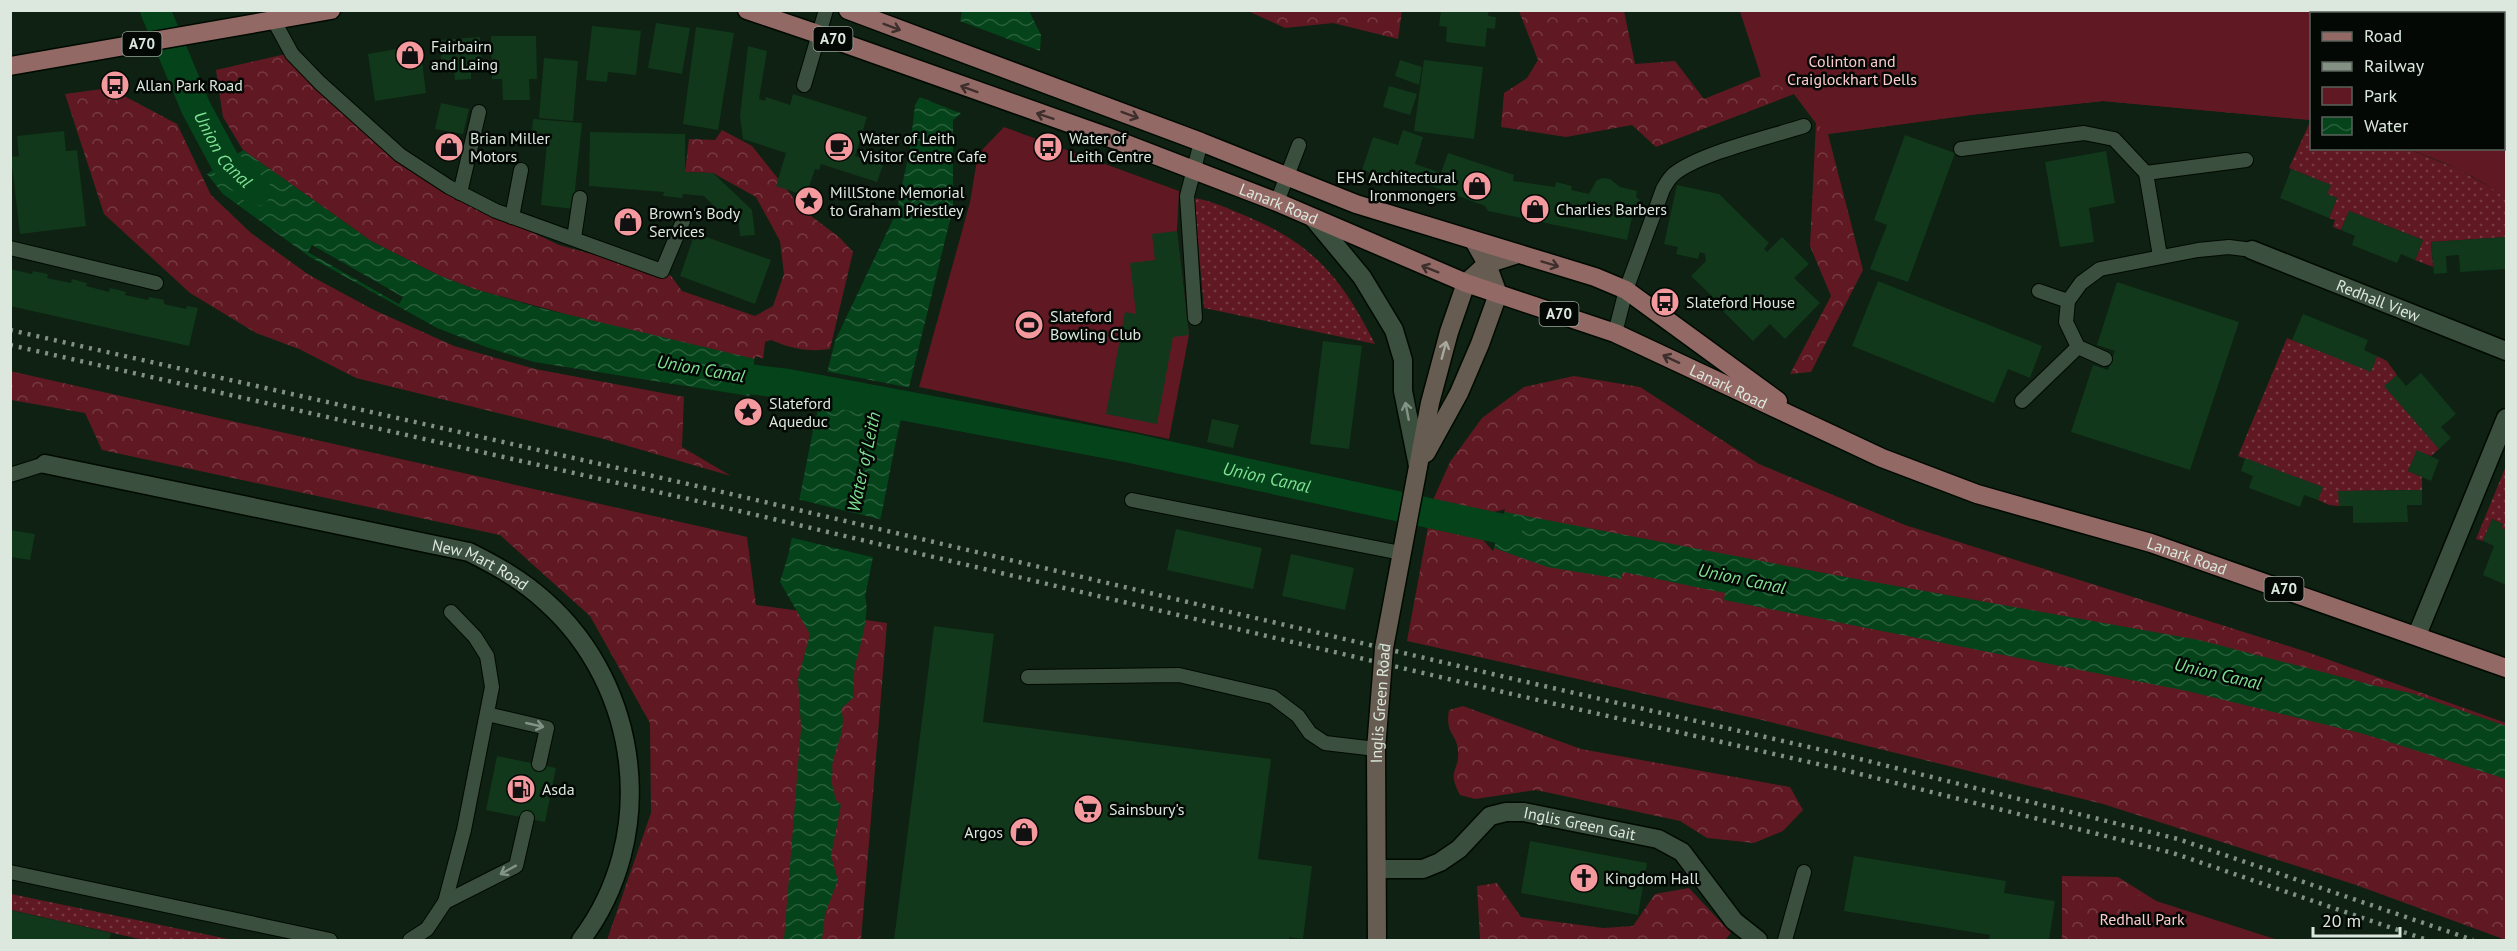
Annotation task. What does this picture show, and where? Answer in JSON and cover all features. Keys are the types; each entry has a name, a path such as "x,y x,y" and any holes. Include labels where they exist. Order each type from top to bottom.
{"main road":[{"name":"A70","path":"10,66 273,16 331,10"},
{"name":"Lanark Road","path":"747,10 1192,169 1277,202 1466,283 1615,333 1882,458 1977,494 2151,543 2506,668"},
{"name":"Lanark Road","path":"848,10 936,45 1201,142 1356,204 1595,277 1626,290 1742,373 1800,419"}],"street":[{"name":"Inglis Green Road","path":"1313,218 1362,277 1394,330 1403,360 1403,390 1418,468"},
{"path":"1474,241 1487,264 1498,294"},
{"name":"Redhall View","path":"2252,250 2506,351"},
{"name":"Inglis Green Road","path":"1377,940 1376,749 1384,648 1418,468 1436,382 1449,332 1466,283 1487,264 1518,254"},
{"name":"Inglis Green Road","path":"1418,468 1459,393 1498,294"},
{"path":"2417,635 2506,418"},
{"name":"New Mart Road","path":"45,464 469,552 523,582 547,603 586,648 606,685 621,718 628,754 631,787 624,846 613,880 581,940"},
{"name":"Inglis Green Gait","path":"1377,869 1423,869 1440,862 1459,849 1490,816 1506,812 1524,812 1658,839 1682,852 1734,921 1758,940"}],"lane":[{"path":"804,85 826,10"},
{"path":"273,16 292,54 320,83 400,155 460,193 512,217 662,271 683,221"},
{"path":"460,193 479,112"},
{"path":"1615,333 1626,290 1663,189 1671,176 1686,166 1704,159 1804,126"},
{"path":"1961,149 2084,133 2114,139 2145,173 2160,256"},
{"path":"1195,318 1187,196 1192,169 1201,142"},
{"path":"1277,202 1299,145"},
{"path":"2145,173 2246,160"},
{"path":"512,217 521,170"},
{"path":"574,238 580,198"},
{"path":"2105,359 2078,347 2066,322 2068,301 2081,283 2100,269 2160,256 2229,247 2252,250"},
{"path":"10,248 156,283"},
{"path":"2038,291 2068,301"},
{"path":"2022,400 2078,347"},
{"path":"10,475 45,464"},
{"path":"1132,500 1401,554"},
{"path":"410,940 427,929 445,902 464,830 492,687 487,656 475,637 451,612"},
{"path":"1028,676 1179,675 1273,697 1298,716 1310,733 1325,743 1376,749"},
{"path":"487,714 547,728 539,764"},
{"path":"445,902 516,866 527,818"},
{"path":"10,872 330,940"},
{"path":"1785,940 1804,872"}],"green space":[{"name":"Colinton and Craiglockhart Dells","path":"2494,10 2310,12 2310,120 2103,101 1978,114 1828,134 1863,270 1811,372 1790,374 1831,296 1810,246 1816,123 1794,94 1656,147 1632,125 1566,137 1501,127 1504,93 1527,78 1538,60 1519,11 1624,11 1635,64 1675,61 1704,99 1761,76 1740,11"},
{"path":"1248,11 1402,11 1398,39 1333,23 1285,28"},
{"name":"Colinton and Craiglockhart Dells","path":"1740,11 2506,11 2506,199 2484,183 2459,170 2411,150 2505,150 2505,12 2310,12 2310,120 2103,101 1978,114 1828,134 1816,123 1794,94 1761,76"},
{"path":"286,54 324,97 425,181 559,245 671,276 682,291 755,316 773,306 784,274 780,241 756,197 713,173 685,172 689,139 715,140 722,130 752,146 803,210 839,237 853,252 830,349 800,349 771,340 765,342 763,361 609,326 474,289 438,275 371,241 243,150 223,117 216,70"},
{"path":"109,88 177,124 211,195 251,233 309,275 374,310 454,346 535,369 684,397 682,447 731,476 604,439 356,378 299,349 256,333 190,293 104,214 65,94"},
{"path":"2310,122 2310,150 2410,150 2458,169 2495,190 2506,199 2506,237 2431,242 2433,267 2415,260 2423,240 2349,211 2341,230 2333,227 2335,220 2329,218 2337,198 2327,194 2330,185 2289,168"},
{"path":"1004,127 1179,191 1177,231 1189,335 1169,439 919,387 970,202 978,154"},
{"path":"1194,198 1208,201 1270,227 1308,252 1338,283 1375,344 1204,308"},
{"path":"2287,338 2371,371 2377,356 2387,361 2397,375 2385,386 2439,449 2431,456 2417,451 2408,471 2422,477 2422,490 2339,491 2339,506 2329,505 2318,500 2322,487 2238,456"},
{"path":"10,371 747,537 756,605 887,623 861,940 607,940 651,813 650,723 590,616 500,535 102,450 85,413 11,400"},
{"path":"1574,376 1640,387 1759,464 1905,525 2307,652 2506,723 2506,940 2356,885 2103,804 1762,720 1407,641 1433,500 1450,462 1482,418 1524,387"},
{"path":"2506,466 2506,530 2501,528 2503,524 2492,519 2483,541 2476,539"},
{"path":"1463,706 1581,749 1790,787 1803,810 1783,831 1754,843 1707,838 1680,821 1536,790 1475,799 1460,795 1454,780 1458,750 1448,718 1449,710"},
{"path":"2062,876 2118,877 2182,917 2181,940 2062,940"},
{"path":"1497,883 1521,917 1603,928 1633,926 1655,894 1689,888 1731,933 1725,940 1480,940 1477,886"},
{"name":"Redhall Park","path":"2125,891 2278,940 2113,940"},
{"path":"11,894 233,940 144,940 11,910"}],"water":[{"name":"Water of Leith","path":"962,11 1029,11 1041,35 1040,52 953,120 953,208 897,436 865,597 866,618 855,667 854,697 841,709 842,729 832,764 831,780 836,800 841,805 831,856 838,880 825,914 822,940 784,940 801,728 798,679 810,634 780,582 789,552 813,430 835,341 896,213 910,149 915,105 959,28"},
{"path":"243,150 371,241 438,275 474,289 540,308 763,361 756,397 534,362 437,328 310,257 223,194 207,174"},
{"path":"1505,512 1840,576 2199,640 2411,693 2506,726 2506,779 2364,734 2187,691 1724,600 1725,593 1623,572 1621,579 1547,567 1494,548 1468,521"}],"pier":[{"path":"957,20 1043,52 965,115 917,96 956,27"},
{"path":"312,245 403,297 399,304 308,252"},
{"path":"755,356 765,359 790,382 790,386 772,397 749,400"},
{"path":"825,371 911,388 904,419 817,402"},
{"path":"797,499 883,520 876,558 789,537"},
{"path":"1505,509 1494,548 1493,551 1465,520"}],"building":[{"path":"1441,10 1489,10 1488,16 1496,17 1495,29 1487,28 1485,47 1446,42 1447,27 1439,26"},
{"path":"656,23 690,28 682,74 648,68"},
{"path":"592,26 641,31 636,75 608,72 607,82 586,80"},
{"path":"696,27 734,33 718,130 683,124"},
{"path":"491,36 536,36 537,79 529,79 530,100 503,100 502,79 492,79"},
{"path":"480,37 482,68 471,70 471,79 455,80 454,69 442,70 440,40"},
{"path":"420,45 426,93 375,101 368,54"},
{"path":"748,46 767,51 759,99 765,101 766,97 790,105 793,94 867,117 855,156 883,165 877,182 821,164 819,170 815,169 806,196 776,186 786,153 743,139 740,116"},
{"path":"544,58 578,61 573,121 539,118"},
{"path":"1400,60 1422,67 1419,85 1395,76"},
{"path":"1424,60 1483,67 1474,139 1414,131"},
{"path":"1389,86 1417,94 1410,115 1383,107"},
{"path":"441,103 469,109 463,134 435,129"},
{"path":"533,119 582,123 573,209 541,205 547,144 531,142"},
{"path":"1403,130 1423,137 1415,164 1441,173 1448,153 1514,175 1513,181 1555,187 1556,182 1572,186 1571,190 1589,194 1596,181 1602,178 1610,179 1620,187 1637,191 1636,197 1640,200 1640,204 1634,208 1627,240 1488,211 1485,206 1410,178 1407,186 1362,170 1373,137 1398,145"},
{"path":"64,131 66,151 77,150 86,226 20,234 11,157 19,156 17,136"},
{"path":"590,132 685,134 685,172 713,173 752,210 755,235 740,236 738,214 729,221 704,196 683,194 682,198 663,196 664,192 589,186"},
{"path":"1905,135 1955,153 1908,282 1870,269 1887,225 1874,220"},
{"path":"2106,151 2115,203 2089,208 2094,242 2060,247 2045,162"},
{"path":"2291,169 2331,185 2327,194 2337,198 2329,218 2280,198"},
{"path":"1677,185 1719,194 1769,243 1764,249 1767,252 1782,237 1809,264 1794,278 1820,303 1785,339 1770,324 1753,341 1691,276 1706,261 1705,254 1700,252 1698,259 1676,254 1678,247 1664,244"},
{"path":"2349,211 2423,240 2415,260 2401,254 2397,263 2352,245 2355,236 2341,230"},
{"path":"1177,231 1189,335 1173,337 1157,424 1106,414 1125,312 1136,314 1130,263 1155,260 1152,234"},
{"path":"695,233 771,260 755,304 680,276"},
{"path":"2506,237 2506,269 2460,272 2459,255 2446,256 2447,273 2434,274 2431,242"},
{"path":"10,269 32,274 33,271 48,274 47,278 71,283 72,279 87,283 86,286 109,292 110,288 126,292 125,295 148,300 149,297 160,299 164,300 164,304 186,309 187,306 198,308 189,346 10,306"},
{"path":"1878,281 2042,346 2030,378 2008,369 1994,403 1852,346"},
{"path":"2117,282 2239,322 2190,470 2071,432 2093,365 2108,370 2115,351 2097,345"},
{"path":"2303,314 2368,340 2364,350 2377,356 2371,372 2292,340"},
{"path":"1323,341 1362,346 1349,449 1310,444"},
{"path":"2421,373 2456,414 2441,427 2451,438 2439,449 2384,386 2397,375 2406,386"},
{"path":"1212,419 1239,425 1233,448 1207,442"},
{"path":"2417,450 2439,460 2431,481 2408,471"},
{"path":"2245,458 2323,487 2318,500 2304,495 2300,507 2249,488 2253,476 2241,471"},
{"path":"2422,490 2422,505 2407,505 2408,522 2353,523 2353,506 2339,506 2338,491"},
{"path":"2492,519 2503,524 2501,528 2506,530 2506,585 2483,575 2494,546 2483,541"},
{"path":"1176,529 1262,548 1253,589 1167,570"},
{"path":"10,530 35,534 30,560 10,557"},
{"path":"1291,554 1354,568 1345,610 1282,596"},
{"name":"Sainsbury's","path":"934,626 994,634 983,722 1271,759 1258,859 1312,866 1303,939 1289,937 1289,940 894,940"},
{"name":"Asda","path":"497,756 556,768 545,822 486,810"},
{"name":"Kingdom Hall","path":"1530,841 1647,863 1638,915 1521,893"},
{"path":"1854,856 2006,881 2004,893 2055,901 2049,940 1989,940 1990,935 1844,911"},
{"path":"10,910 111,933 109,940 10,940"}],"waterway":[{"name":"Union Canal","path":"155,10 196,108 225,162 256,191"},
{"name":"Union Canal","path":"748,379 788,384 1131,448 1507,530"}],"railway":[{"path":"10,330 697,486 1848,756 2178,839 2473,940"},
{"path":"10,345 693,500 1516,695 1844,770 2173,853 2427,940"}],"place":[{"name":"Fairbairn and Laing","path":"410,55"},
{"name":"Allan Park Road","path":"115,85"},
{"name":"Brian Miller Motors","path":"449,147"},
{"name":"Water of Leith Visitor Centre Cafe","path":"839,147"},
{"name":"Water of Leith Centre","path":"1048,147"},
{"name":"EHS Architectural Ironmongers","path":"1477,186"},
{"name":"MillStone Memorial to Graham Priestley","path":"809,201"},
{"name":"Charlies Barbers","path":"1535,209"},
{"name":"Brown's Body Services","path":"628,222"},
{"name":"Slateford House","path":"1665,302"},
{"name":"Slateford Bowling Club","path":"1029,325"},
{"name":"Slateford Aqueduc","path":"748,412"},
{"name":"Asda","path":"521,789"},
{"name":"Sainsbury's","path":"1088,809"},
{"name":"Argos","path":"1024,832"},
{"name":"Kingdom Hall","path":"1584,878"}]}
